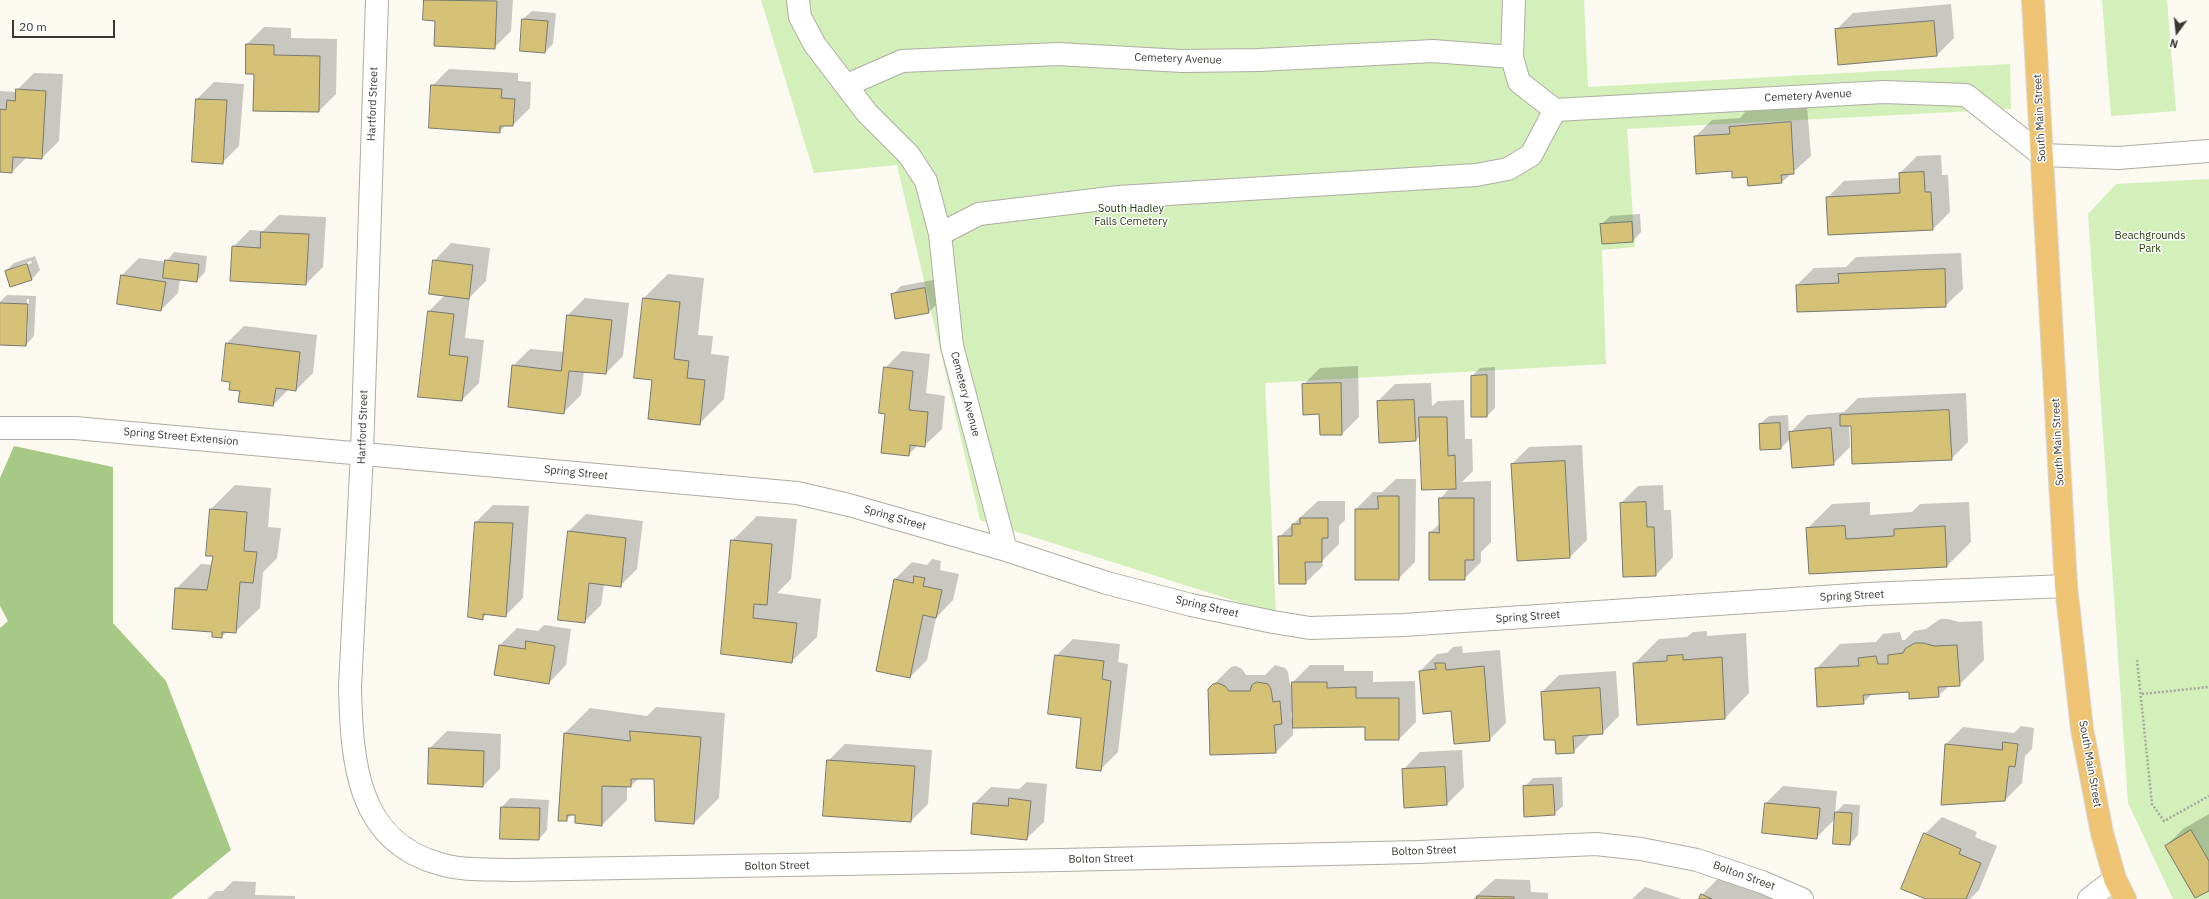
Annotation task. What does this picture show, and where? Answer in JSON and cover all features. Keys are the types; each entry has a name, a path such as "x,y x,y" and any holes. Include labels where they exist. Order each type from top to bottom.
{"main road":[{"name":"South Main Street","path":"2034,0 2066,586 2082,729 2102,833 2115,879 2125,899"}],"street":[{"name":"Hartford Street","path":"377,0 362,453 350,688 350,726 358,781 364,798 382,827 396,842"},
{"name":"Cemetery Avenue","path":"798,0 800,17 815,45 867,113 908,155 926,181 940,234 952,346 1006,550"},
{"path":"940,234 979,214 1119,197 1476,175 1508,169 1531,155 1555,110 1519,82 1512,57 1514,0"},
{"name":"Cemetery Avenue","path":"847,85 902,61 1058,54 1182,61 1259,60 1433,51 1512,57"},
{"name":"Cemetery Avenue","path":"1555,110 1884,92 1966,95 2042,155"},
{"path":"2042,155 2118,158 2209,151"},
{"name":"Spring Street Extension","path":"0,428 75,428 362,453"},
{"name":"Spring Street","path":"362,453 797,493 849,505 1006,550 1107,583 1191,605 1310,628 1403,625 1868,594 2066,586"},
{"name":"Bolton Street","path":"396,842 413,854 442,865 465,868 513,870 1029,861 1419,852 1596,844 1641,849 1697,860 1762,882 1802,899"},
{"path":"2090,899 2115,879"}],"path":[{"path":"2137,660 2142,694 2152,804 2164,821 2209,796"},
{"path":"2142,694 2209,687"}],"green space":[{"name":"South Hadley Falls Cemetery","path":"761,0 1584,0 1588,87 2010,64 2011,109 1627,129 1635,247 1602,250 1606,364 1265,383 1276,614 980,520 897,165 814,173"},
{"path":"2102,0 2167,0 2176,111 2111,116"},
{"name":"Beachgrounds Park","path":"2209,179 2209,899 2173,899 2128,803 2088,214 2116,184"},
{"path":"14,446 113,467 113,623 166,681 231,850 171,899 0,899 0,628 8,621 0,606 0,478"}],"building":[{"path":"424,0 497,1 495,49 434,46 435,21 423,20"},
{"path":"522,19 548,21 545,53 520,51"},
{"path":"1934,21 1937,56 1838,65 1835,29"},
{"path":"246,44 274,45 274,55 320,56 319,112 253,111 254,74 246,74"},
{"path":"431,85 502,89 501,98 515,99 513,126 500,126 500,133 429,128"},
{"path":"16,89 46,91 42,159 13,157 12,173 0,172 0,109 6,110 7,100 15,101"},
{"path":"196,99 227,100 223,164 192,162"},
{"path":"1791,122 1794,174 1781,175 1782,183 1748,186 1747,177 1732,178 1732,171 1696,174 1694,136 1730,134 1729,127"},
{"path":"1924,172 1925,192 1931,192 1933,230 1828,235 1826,197 1900,193 1899,173"},
{"path":"1632,222 1633,242 1602,244 1600,224"},
{"path":"261,232 309,234 306,285 230,281 232,246 260,248"},
{"path":"165,260 199,264 197,282 163,278"},
{"path":"433,260 473,265 469,299 429,294"},
{"path":"27,264 32,280 10,287 5,271"},
{"path":"1945,269 1946,307 1797,312 1796,285 1839,283 1838,274"},
{"path":"121,275 166,282 161,311 117,304"},
{"path":"925,288 929,313 895,319 891,294"},
{"path":"643,298 680,302 674,359 689,361 687,378 705,380 700,425 648,419 652,380 634,378"},
{"path":"0,303 28,304 26,346 0,345"},
{"path":"428,311 454,314 449,355 468,357 462,401 418,397"},
{"path":"567,315 612,320 606,374 569,371 564,414 508,407 512,365 561,371"},
{"path":"226,343 300,352 296,391 276,388 273,406 238,402 240,391 229,390 230,382 222,381"},
{"path":"884,367 913,371 909,410 928,412 925,447 910,445 909,456 881,453 885,414 879,413"},
{"path":"1487,375 1487,417 1471,417 1471,376"},
{"path":"1341,383 1342,435 1320,435 1319,414 1303,415 1302,384"},
{"path":"1414,400 1416,441 1379,443 1377,401"},
{"path":"1949,410 1952,460 1852,464 1851,426 1840,426 1840,415"},
{"path":"1419,417 1447,417 1448,456 1455,455 1456,489 1422,490"},
{"path":"1780,423 1781,449 1760,450 1759,424"},
{"path":"1831,428 1834,465 1792,468 1789,432"},
{"path":"1565,461 1570,558 1517,561 1511,464"},
{"path":"1378,496 1399,496 1399,580 1355,580 1355,509 1378,509"},
{"path":"1439,498 1474,498 1474,560 1465,560 1465,580 1429,580 1429,532 1439,533"},
{"path":"1646,502 1647,527 1654,527 1656,576 1623,577 1620,503"},
{"path":"210,509 247,512 244,551 257,552 253,583 240,582 236,633 222,632 222,638 212,637 212,632 172,629 175,588 207,590 213,556 206,556"},
{"path":"1300,518 1328,518 1328,538 1322,538 1322,562 1305,562 1306,584 1279,584 1278,536 1292,536 1292,524 1300,524"},
{"path":"475,522 513,523 506,617 483,614 483,620 468,617"},
{"path":"1845,526 1846,539 1894,536 1894,529 1945,526 1947,567 1809,574 1806,528"},
{"path":"568,531 626,538 621,587 589,583 585,623 558,620"},
{"path":"731,540 772,544 767,605 754,604 753,618 797,623 792,663 721,654"},
{"path":"914,576 925,578 923,586 942,590 936,618 923,615 910,678 876,671 894,579 913,583"},
{"path":"526,641 555,646 549,684 494,675 499,645 525,649"},
{"path":"1915,643 1923,643 1934,646 1957,645 1960,686 1938,687 1939,697 1909,699 1909,692 1863,695 1864,704 1817,707 1815,668 1859,666 1858,658 1876,656 1878,664 1888,664 1888,655 1903,653 1905,649"},
{"path":"1055,655 1104,661 1102,679 1111,681 1101,771 1076,768 1081,718 1048,714"},
{"path":"1683,655 1683,660 1722,657 1725,719 1637,725 1633,663 1667,661 1667,656"},
{"path":"1435,663 1445,663 1446,670 1484,666 1490,741 1454,744 1451,711 1423,714 1419,671 1436,669"},
{"path":"1257,682 1268,684 1271,689 1273,702 1280,701 1282,724 1274,725 1276,753 1210,755 1208,689 1213,684 1218,683 1225,686 1229,691 1250,691 1252,685"},
{"path":"1292,682 1327,682 1327,688 1356,687 1356,698 1399,698 1399,740 1365,740 1365,727 1293,728"},
{"path":"1600,688 1603,734 1573,736 1574,753 1556,754 1555,740 1544,740 1541,692"},
{"path":"630,731 701,737 694,824 655,821 654,779 631,779 631,787 602,786 602,826 575,823 575,815 567,815 567,821 558,821 564,733 630,741"},
{"path":"2003,742 2018,744 2015,767 2009,766 2005,801 1941,805 1945,744 2002,750"},
{"path":"429,748 484,751 483,787 428,784"},
{"path":"827,760 915,766 911,822 823,816"},
{"path":"1445,767 1447,805 1404,808 1402,769"},
{"path":"1553,785 1555,815 1524,817 1523,786"},
{"path":"1009,798 1031,801 1027,840 971,834 973,803 1008,806"},
{"path":"1765,803 1820,808 1817,839 1762,833"},
{"path":"501,807 540,808 539,840 500,839"},
{"path":"1835,812 1852,813 1850,845 1833,844"},
{"path":"2191,830 2209,861 2209,891 2195,898 2165,846"},
{"path":"1924,833 1961,849 1959,854 1981,863 1966,899 1926,899 1901,889"},
{"path":"1701,894 1712,899 1699,899"},
{"path":"1477,896 1514,897 1514,899 1477,899"}]}
